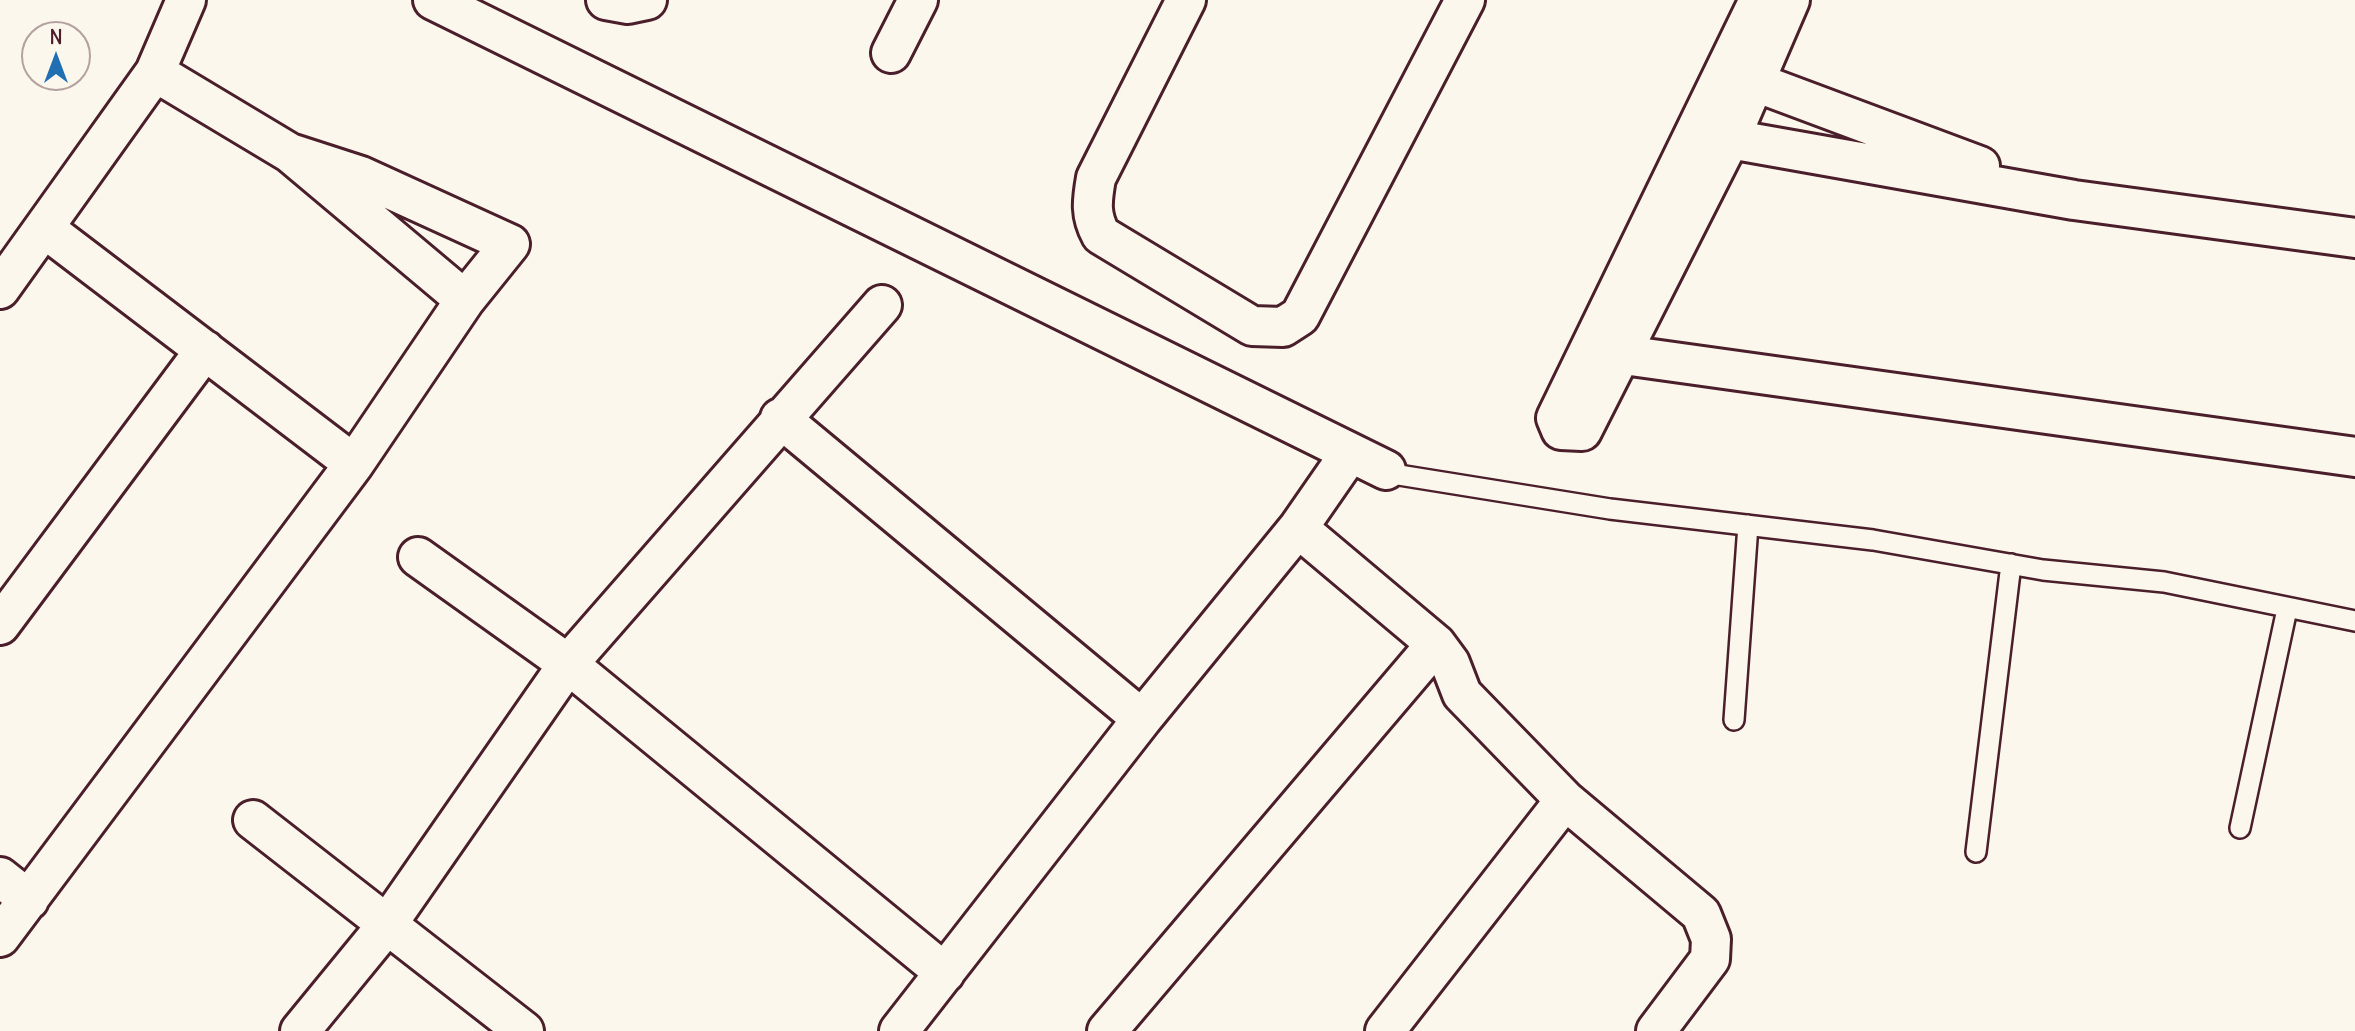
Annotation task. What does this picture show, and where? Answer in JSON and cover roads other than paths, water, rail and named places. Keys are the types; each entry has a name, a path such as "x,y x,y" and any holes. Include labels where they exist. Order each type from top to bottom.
{"street":[{"path":"0,288 155,72 186,0"},
{"path":"433,0 1386,470"},
{"path":"606,0 628,4 647,0"},
{"path":"891,54 918,0"},
{"path":"1186,0 1096,178 1091,207 1093,221 1101,235 1252,326 1283,327 1300,316 1465,0"},
{"path":"1759,0 1738,76 1713,134 1604,352 2355,457"},
{"path":"1738,76 1790,0"},
{"path":"155,72 290,153 465,300"},
{"path":"1738,76 2074,200"},
{"path":"1713,134 2074,200 2355,238"},
{"path":"0,937 354,464 465,300 520,233 290,153"},
{"path":"44,228 354,464"},
{"path":"299,1031 386,926 568,664 780,418 882,305"},
{"path":"0,625 205,350"},
{"path":"780,418 1142,719"},
{"path":"899,1031 1142,719 1298,528 1350,453"},
{"path":"1298,528 1436,644 1450,663 1462,694 1565,800 1701,914 1711,939 1710,959 1656,1031"},
{"path":"418,557 568,664 945,973"},
{"path":"1107,1031 1436,644"},
{"path":"1385,1031 1565,800"},
{"path":"253,820 524,1031"},
{"path":"0,877 29,900"}],"lane":[{"path":"1386,470 1399,475 1610,509 1873,540 2011,564 2164,582 2355,621"},
{"path":"1734,720 1748,525"},
{"path":"1976,852 2011,564"},
{"path":"2240,828 2287,609"}]}
